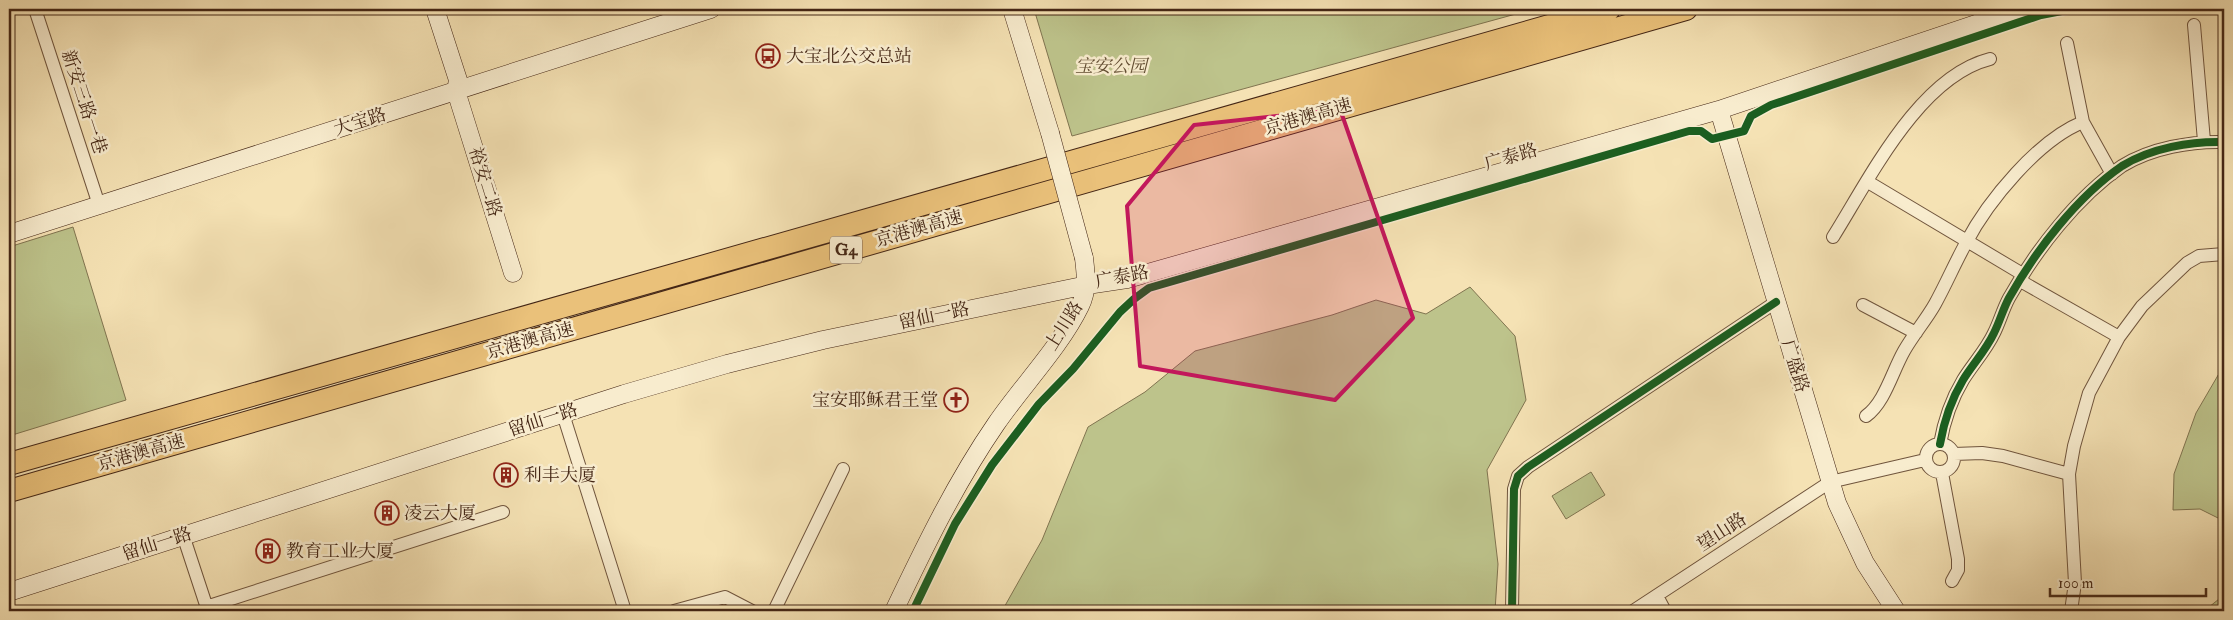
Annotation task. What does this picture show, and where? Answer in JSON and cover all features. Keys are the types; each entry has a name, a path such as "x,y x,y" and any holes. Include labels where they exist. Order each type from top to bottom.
{"highway":[{"name":"京港澳高速","path":"9,464 1610,9"},
{"name":"京港澳高速","path":"9,490 1686,9"}],"main road":[{"name":"裕安二路","path":"424,9 454,85"},
{"name":"裕安二路","path":"435,9 454,85 513,274"},
{"name":"大宝路","path":"9,234 98,201 454,85 679,9"},
{"name":"大宝路","path":"454,85 711,9"},
{"name":"上川路","path":"894,611 964,476 996,424 1062,335 1080,305 1086,284 1084,258 1050,133 1012,9"},
{"name":"广泰路","path":"1086,284 1124,268 1716,99 1985,9"},
{"name":"广泰路","path":"1086,284 1136,276 1719,110 1976,24 2030,9"},
{"name":"广盛路","path":"1719,110 1830,482 1854,543 1896,611"},
{"name":"大宝路","path":"9,224 98,201"},
{"name":"留仙一路","path":"9,592 562,414 728,364 823,340 1086,284"}],"street":[{"name":"新安三路一巷","path":"35,9 98,201"},
{"path":"2194,25 2204,141"},
{"path":"2066,43 2083,122 2112,174"},
{"path":"1832,237 1892,142 1914,114 1932,95 1963,69 1990,59"},
{"path":"1866,416 1880,403 1894,369 1934,306 1966,241 2005,187 2027,161 2053,139 2068,128 2083,122"},
{"path":"1940,444 1946,415 1956,393 1995,332 2009,299 2035,258 2091,190 2112,174 2140,157 2204,141 2224,142"},
{"path":"1868,182 2019,272 2024,283 2119,337"},
{"path":"2071,611 2075,583 2069,474 2074,446 2090,393 2119,337 2142,306 2187,263 2199,256 2224,254"},
{"path":"1512,611 1514,489 1518,476 1528,467 1776,302"},
{"path":"1863,305 1916,333"},
{"path":"562,414 625,611"},
{"path":"1940,444 1948,446 1954,454 1951,467 1942,472 1930,469 1926,460 1931,446 1940,444"},
{"path":"1954,454 1982,453 2003,456 2069,474"},
{"path":"1830,482 1926,460"},
{"path":"774,611 843,469"},
{"path":"1942,472 1958,559 1958,570 1952,581"},
{"name":"望山路","path":"1633,611 1830,482"},
{"path":"183,535 207,609 503,512"},
{"path":"1657,596 1665,611"},
{"path":"674,611 725,597 752,611"}],"highlighted area":[{"path":"1340,109 1413,318 1335,400 1140,366 1127,206 1194,125"}],"green space":[{"name":"宝安公园","path":"1034,9 1534,9 1072,136"},
{"path":"73,227 126,400 9,436 9,247"},
{"path":"1470,287 1515,336 1526,400 1487,470 1498,564 1495,611 1002,611 1042,540 1088,427 1145,392 1195,351 1332,315 1376,300 1426,314"},
{"path":"2224,365 2224,521 2200,509 2173,510 2174,474 2196,413"},
{"path":"1591,472 1605,495 1566,519 1552,496"},
{"path":"2224,578 2224,611 2204,611 2219,599"}],"cycle path":[{"path":"913,611 955,524 992,465 1039,404 1073,369 1120,312 1149,288 1689,131 1701,131 1712,139 1744,131 1751,116 1771,105 2041,15 2072,9"},
{"path":"1940,444 1946,419 1955,395 1991,339 2009,298 2045,243 2089,193 2122,166 2158,150 2185,144 2224,142"},
{"path":"1512,611 1514,489 1518,476 1528,467 1776,302"}],"place":[{"name":"大宝北公交总站","path":"768,56"},
{"name":"宝安耶稣君王堂","path":"956,400"},
{"name":"利丰大厦","path":"506,475"},
{"name":"凌云大厦","path":"387,513"},
{"name":"教育工业大厦","path":"268,551"}]}
